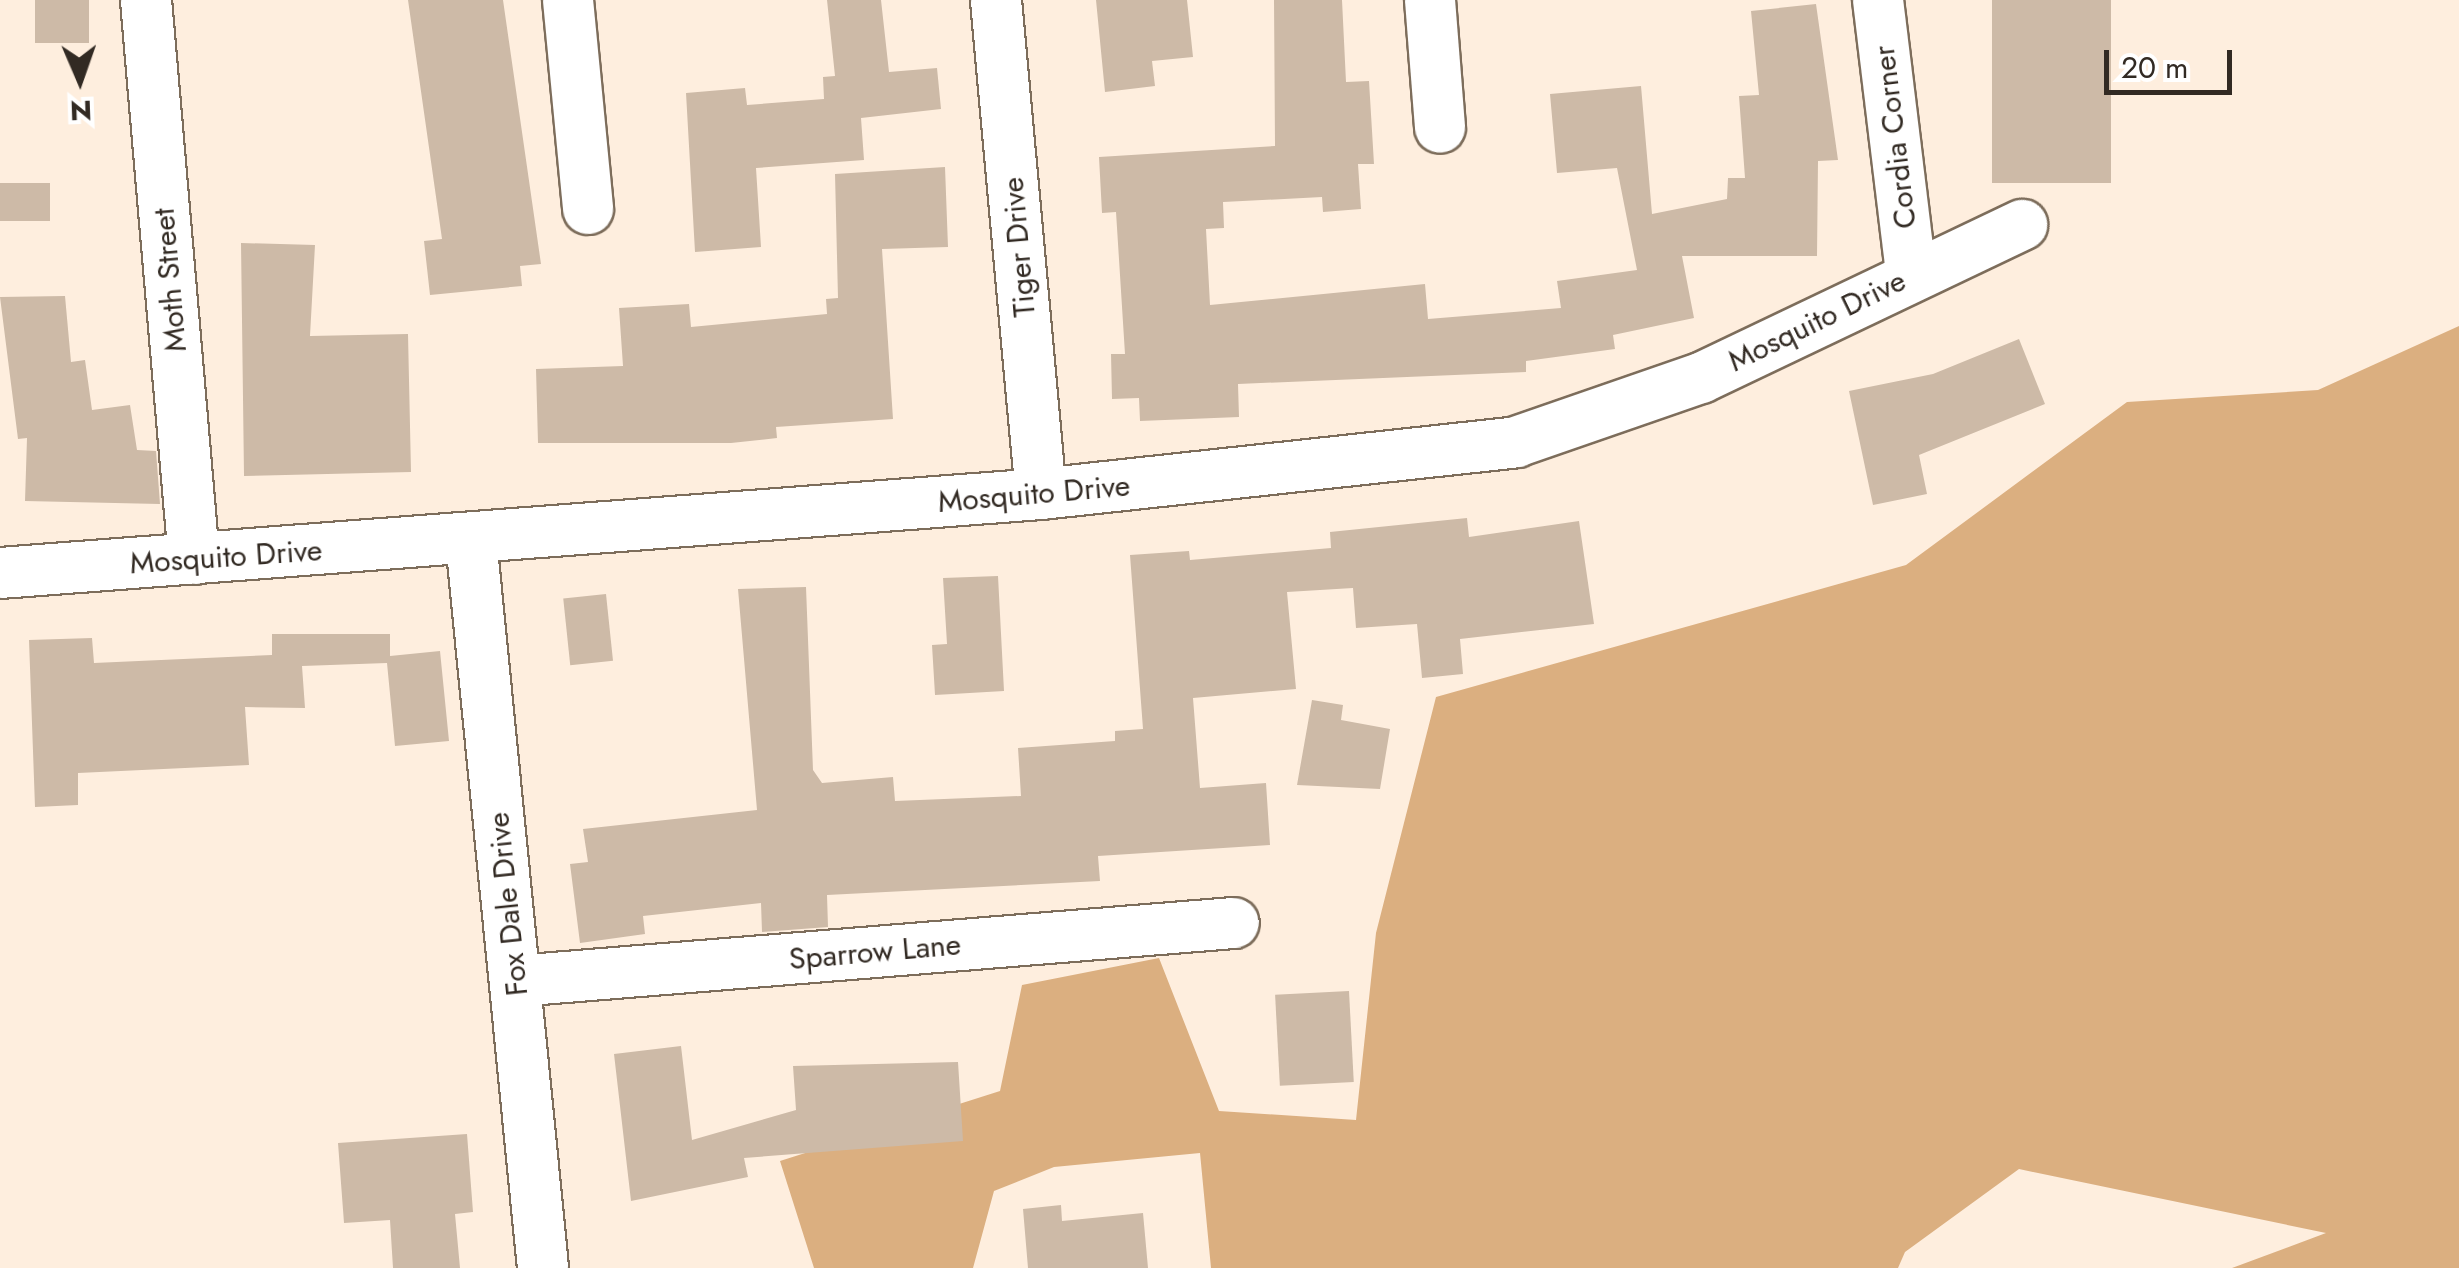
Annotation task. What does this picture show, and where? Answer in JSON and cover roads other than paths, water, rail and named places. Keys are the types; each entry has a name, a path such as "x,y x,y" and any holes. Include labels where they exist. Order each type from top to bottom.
{"street":[{"name":"Moth Street","path":"146,0 194,559"},
{"path":"568,0 588,209"},
{"name":"Tiger Drive","path":"996,0 1041,494"},
{"path":"1430,0 1440,128"},
{"name":"Cordia Corner","path":"1878,0 1911,274"},
{"name":"Mosquito Drive","path":"0,573 1041,494 1516,442 1701,378 1911,274 2022,225"},
{"name":"Fox Dale Drive","path":"471,540 543,1268"},
{"name":"Sparrow Lane","path":"516,981 1234,924"}]}
